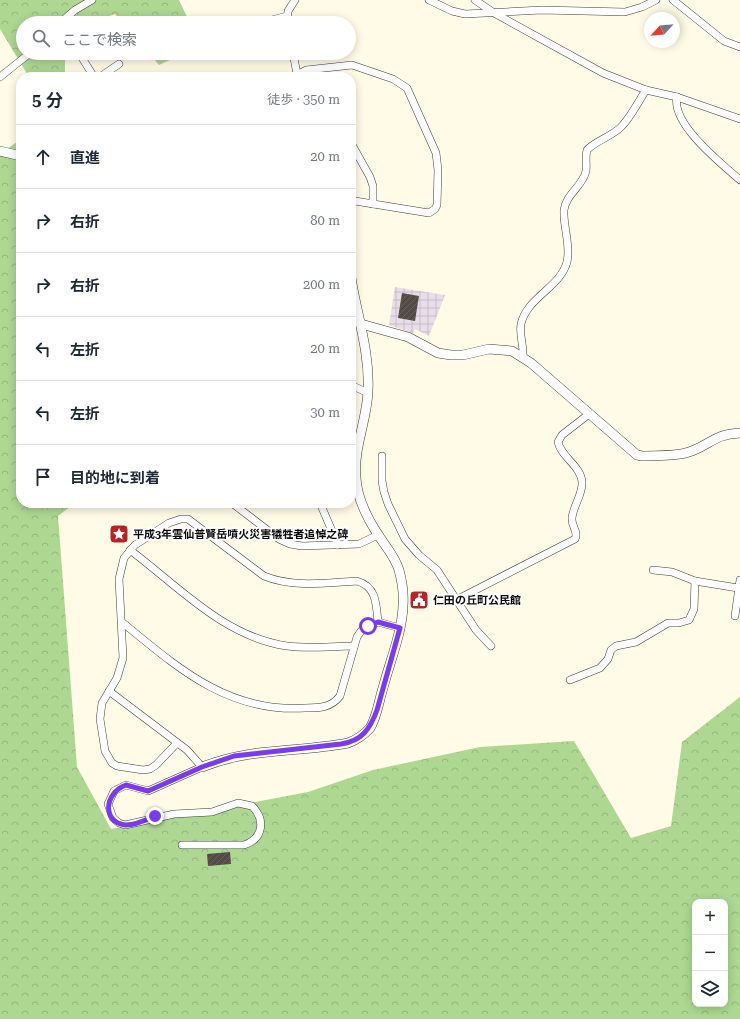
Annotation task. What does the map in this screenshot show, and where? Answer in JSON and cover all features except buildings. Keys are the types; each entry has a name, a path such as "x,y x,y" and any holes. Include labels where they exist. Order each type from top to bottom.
{"street":[{"path":"71,16 92,0"},
{"path":"289,16 295,0"},
{"path":"429,0 459,14 542,10 625,12 642,7 656,0"},
{"path":"475,0 494,13 603,73 646,90 677,97 740,119"},
{"path":"673,0 724,41 740,46"},
{"path":"0,77 21,60"},
{"path":"83,60 91,72"},
{"path":"294,60 297,72"},
{"path":"107,72 119,64"},
{"path":"309,72 352,65 400,83 411,95 436,153 438,170 437,205 435,209 429,212 356,201"},
{"path":"523,357 524,347 520,337 524,314 530,305 557,280 567,261 564,210 566,202 583,178 586,170 587,150 590,146 605,139 621,126 646,90"},
{"path":"677,97 676,104 678,113 687,127 710,153 740,180"},
{"path":"0,151 16,155"},
{"path":"356,152 370,177 373,186 373,204"},
{"path":"182,845 244,845 250,843 259,835 262,824 252,806 238,803 212,812 174,814 125,825 119,823 113,818 108,804 114,791 120,787 132,786 148,791 222,759 241,754 341,744 359,738 372,723 400,628 403,607 402,580 392,555 378,535 361,503 356,477 357,445 368,392 368,366 356,301"},
{"path":"356,322 408,337 438,353 450,355 501,349 512,351 523,357 632,452 642,456 681,454 690,452 718,436 740,433"},
{"path":"356,387 368,392"},
{"path":"456,600 575,539 576,533 573,526 572,516 582,483 577,469 558,442 562,435 589,414"},
{"path":"382,456 382,481 384,492 388,504 406,538 419,556 437,570 476,630 491,646"},
{"path":"239,508 284,542 302,546 364,543 378,535"},
{"path":"322,508 338,545"},
{"path":"177,743 156,765 150,769 144,770 117,766 112,763 105,751 100,720 102,703 117,678 124,658 120,579 124,558 130,550 142,540 174,520 188,520 264,576 278,582 305,585 357,581 364,583 370,587 376,598 378,622"},
{"path":"130,550 220,621 238,631 267,642 287,646 354,646"},
{"path":"653,570 672,572 695,581 739,584 735,616"},
{"path":"570,680 600,668 608,659 611,650 616,646 636,642 660,626 689,620 694,609 695,581"},
{"path":"123,624 178,668 200,683 238,699 280,708 322,707 333,704 340,696 354,646 361,631 378,622 400,628"},
{"path":"109,691 193,756 202,767"}],"shaded area":[{"path":"395,287 445,295 429,336 415,329 413,333 389,325"}],"green space":[{"path":"0,0 179,0 187,16 117,16 115,14 109,16 16,16 16,55 0,29"},
{"path":"19,60 65,60 65,72 26,72"},
{"path":"155,60 170,60 159,65"},
{"path":"16,143 16,508 68,508 58,516 77,767 111,829 308,792 373,770 480,747 574,741 631,838 671,826 682,742 740,697 740,1019 0,1019 0,154"}],"place":[{"name":"平成3年雲仙普賢岳噴火災害犠牲者追悼之碑","path":"119,534"},
{"name":"仁田の丘町公民館","path":"419,600"}],"route":[{"path":"155,816 132,824 125,825 119,823 113,818 109,810 108,804 110,796 114,791 126,785 143,791 153,790 202,767 234,756 248,753 348,743 354,741 365,733 372,723 377,710 400,628 378,622 368,626"}]}
